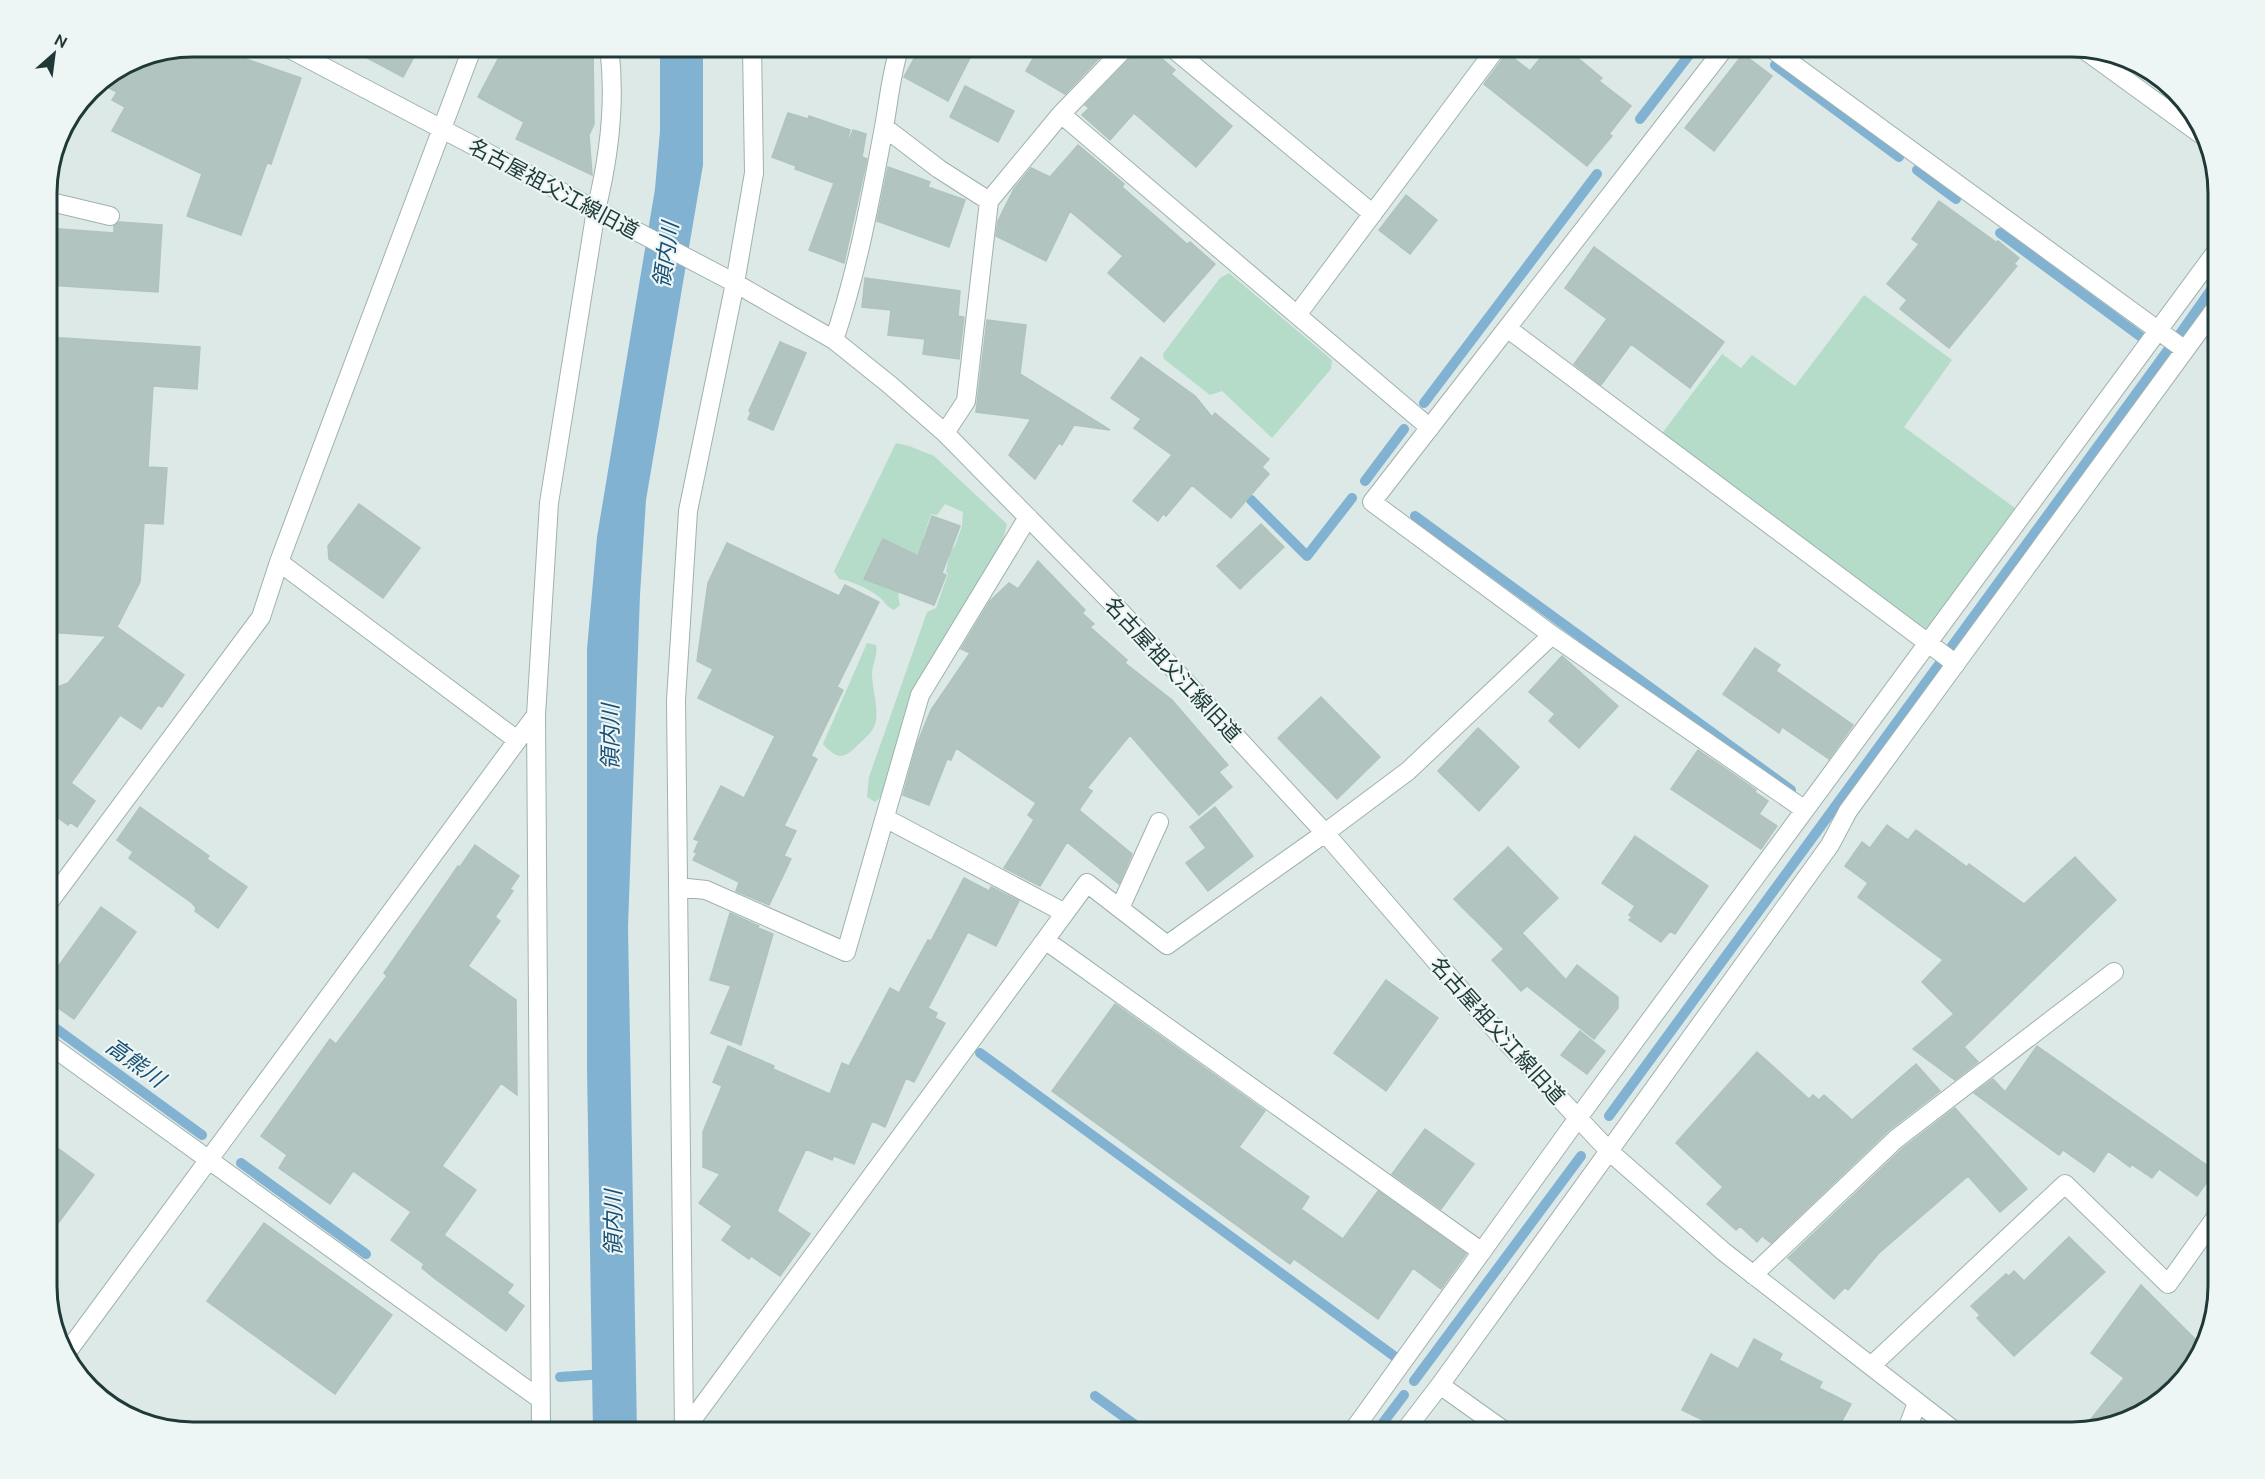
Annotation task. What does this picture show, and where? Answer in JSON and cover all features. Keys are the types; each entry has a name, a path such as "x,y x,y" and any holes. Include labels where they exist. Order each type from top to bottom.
{"street":[{"name":"名古屋祖父江線旧道","path":"305,57 735,283 834,340 890,385 945,433 1121,612 1324,833 1499,1034 1610,1152 1724,1252 1943,1422"},
{"path":"57,885 261,616 279,562 469,57"},
{"path":"541,1422 536,715 549,503 604,178 613,79 610,57"},
{"path":"684,1422 676,700 688,511 735,283 754,172 752,57"},
{"path":"834,340 847,303 884,127 896,57"},
{"path":"945,433 966,400 989,201 1061,114 1116,57"},
{"path":"1183,57 1373,214"},
{"path":"1297,315 1490,57"},
{"path":"1717,57 1372,502 1552,635 1805,810"},
{"path":"1783,57 2186,350"},
{"path":"2099,60 2190,127"},
{"path":"1061,114 1430,428"},
{"path":"884,127 939,169 989,201"},
{"path":"57,203 110,216"},
{"path":"1359,1422 1578,1118 2208,263"},
{"path":"1412,1422 1610,1152 1830,845 1848,811 2208,319"},
{"path":"1507,328 1956,664"},
{"path":"678,887 706,890 846,952 920,695 1028,517"},
{"path":"279,562 517,740"},
{"path":"691,1422 1087,883 1167,945 1408,771 1552,635"},
{"path":"71,1346 536,715"},
{"path":"885,818 1065,913"},
{"path":"1120,908 1159,822"},
{"path":"1045,940 1482,1252"},
{"path":"1753,1275 1896,1139 2114,972"},
{"path":"57,1050 540,1399"},
{"path":"1870,1366 2065,1184 2168,1284 2208,1228"},
{"path":"1440,1385 1492,1422"},
{"path":"1910,1422 1917,1403"}],"green space":[{"path":"1229,273 1332,360 1331,369 1272,438 1222,391 1210,395 1164,359 1163,354 1220,278"},
{"path":"1864,295 1952,360 1904,427 2015,508 1925,631 1660,436 1722,354 1741,368 1752,355 1795,386"},
{"path":"896,443 934,456 1007,524 1002,543 918,685 881,797 875,802 867,797 869,777 927,612 936,608 948,574 946,572 950,551 955,546 962,526 963,512 945,504 937,515 931,514 923,538 925,541 919,561 910,564 898,596 900,605 894,610 870,591 855,583 839,579 834,571"},
{"path":"867,643 876,645 872,673 876,708 875,724 870,733 855,748 838,756 823,744"}],"water":[{"name":"領内川","path":"660,57 703,57 703,165 646,500 640,595 628,927 637,1422 593,1422 587,1068 587,649 597,537 655,189 660,131"}],"building":[{"path":"242,57 301,78 271,164 267,163 241,235 187,216 202,174 112,131 125,107 112,100 117,92 108,87 125,75 150,64 176,58"},
{"path":"366,57 414,57 403,77"},
{"path":"499,57 593,57 594,124 589,135 592,175 516,139 524,122 478,97"},
{"path":"915,57 970,57 948,101 904,77"},
{"path":"1034,57 1100,57 1065,94 1026,71"},
{"path":"1131,57 1160,57 1175,70 1171,74 1232,126 1196,167 1134,113 1110,140 1082,115 1089,108 1085,105"},
{"path":"1504,57 1512,57 1530,71 1541,57 1576,57 1602,78 1599,81 1631,106 1609,134 1612,136 1587,166 1484,84"},
{"path":"1741,57 1747,57 1772,76 1714,151 1685,128"},
{"path":"965,86 1014,111 998,142 950,117"},
{"path":"788,113 808,119 809,116 850,130 848,138 853,130 866,134 862,157 867,159 844,263 809,250 834,183 795,169 796,166 772,157"},
{"path":"1078,145 1124,184 1122,187 1187,244 1190,242 1215,264 1164,322 1108,273 1123,256 1070,211 1046,261 996,236 998,221 1014,189 1031,168 1050,177"},
{"path":"888,167 930,182 928,187 965,200 949,247 877,221"},
{"path":"1406,195 1437,220 1410,254 1379,230"},
{"path":"1939,201 2019,258 2014,264 2017,266 1949,348 1900,309 1907,300 1887,284 1919,244 1912,239"},
{"path":"119,222 162,225 158,292 57,286 57,229 114,233 114,226"},
{"path":"1594,247 1724,342 1690,388 1631,344 1601,385 1574,364 1607,319 1565,288"},
{"path":"865,278 960,291 958,316 964,317 959,359 923,354 925,339 888,335 891,310 862,307"},
{"path":"987,320 1026,325 1020,374 1110,430 1074,425 1062,445 1059,443 1035,479 1009,455 1031,419 976,412"},
{"path":"57,338 200,347 197,389 153,386 148,467 167,468 163,524 144,523 140,582 117,627 184,675 162,707 158,705 141,729 120,715 71,783 95,801 77,827 70,822 68,825 57,817 57,687 68,683 106,636 57,633"},
{"path":"780,342 806,353 773,430 748,419 751,412 749,411"},
{"path":"1141,357 1195,396 1212,417 1215,413 1269,459 1262,467 1269,474 1231,518 1192,485 1166,516 1163,514 1158,521 1133,501 1172,455 1134,428 1141,419 1111,398"},
{"path":"359,504 420,548 383,598 329,559 328,546"},
{"path":"932,516 960,526 942,573 946,575 934,605 864,579 883,539 918,556"},
{"path":"1261,524 1284,547 1240,589 1217,566"},
{"path":"727,543 839,596 845,585 879,602 837,687 843,690 811,756 817,759 784,826 796,831 784,856 791,859 769,905 736,891 739,882 693,860 699,841 694,839 721,786 744,798 775,736 698,698 713,669 697,661 708,583"},
{"path":"1038,561 1085,610 1082,613 1094,624 1090,627 1127,660 1125,663 1172,700 1228,765 1219,772 1232,787 1199,815 1130,735 1087,788 1092,791 1079,810 1132,854 1119,884 1067,842 1040,886 1004,868 1034,820 1028,815 1036,803 956,748 951,760 947,759 929,805 903,795 917,744 931,710 970,653 961,649 990,601 1009,583 1018,589"},
{"path":"1755,648 1780,665 1776,671 1853,725 1829,759 1782,727 1779,733 1723,694"},
{"path":"1562,656 1618,706 1579,748 1549,721 1555,714 1529,692"},
{"path":"1321,697 1380,757 1337,799 1278,738"},
{"path":"1478,728 1519,767 1479,811 1438,771"},
{"path":"1698,750 1756,790 1755,792 1768,801 1759,814 1777,826 1761,849 1671,789"},
{"path":"140,807 209,856 207,859 247,887 218,928 195,911 196,908 192,903 129,858 133,852 117,840"},
{"path":"1215,807 1253,856 1208,891 1186,863 1206,848 1190,827"},
{"path":"1887,825 1908,840 1916,830 1967,867 1969,864 2024,904 2075,857 2116,900 1964,1047 1978,1062 1955,1080 1913,1049 1954,1014 1922,982 1943,960 1858,897 1868,883 1845,866 1862,842 1870,848"},
{"path":"1635,836 1708,886 1675,934 1670,931 1661,942 1629,920 1632,917 1629,915 1635,906 1602,883"},
{"path":"475,845 519,876 510,889 513,891 495,917 500,921 468,966 516,1000 517,1095 501,1083 442,1166 476,1190 444,1235 513,1285 507,1293 524,1306 506,1331 434,1278 422,1268 424,1264 391,1240 411,1212 353,1171 330,1204 279,1168 287,1155 261,1136 330,1039 336,1044 387,976 384,973"},
{"path":"1508,847 1558,898 1522,933 1566,980 1577,965 1618,997 1618,1008 1594,1039 1527,986 1521,991 1492,960 1504,949 1454,899"},
{"path":"964,878 989,891 991,887 1019,901 996,946 968,932 928,1008 937,1013 935,1018 945,1023 914,1082 906,1078 885,1127 872,1121 854,1164 834,1156 832,1160 806,1149 777,1211 810,1234 780,1276 751,1256 749,1259 722,1240 732,1226 699,1203 720,1174 703,1167 703,1132 722,1086 713,1082 728,1046 830,1094 842,1063 849,1066 890,988 899,993 928,940 931,941"},
{"path":"101,907 136,932 74,1019 57,1007 57,968"},
{"path":"730,913 773,934 741,1045 711,1033 731,986 710,980"},
{"path":"1386,980 1438,1018 1386,1091 1334,1053"},
{"path":"1115,1004 1265,1111 1239,1147 1309,1197 1301,1209 1343,1239 1378,1191 1466,1254 1441,1289 1413,1268 1378,1319 1294,1259 1290,1264 1052,1091"},
{"path":"1580,1031 1605,1051 1587,1074 1561,1055"},
{"path":"2037,1046 2208,1166 2208,1181 2197,1196 2159,1169 2152,1178 2131,1164 2130,1167 2108,1151 2094,1172 2063,1150 2059,1155 1974,1093 1993,1079 2005,1092"},
{"path":"1757,1052 1809,1099 1813,1095 1819,1100 1824,1095 1852,1120 1916,1064 1940,1091 1888,1131 1771,1243 1762,1236 1757,1242 1740,1226 1736,1230 1707,1204 1723,1187 1676,1143"},
{"path":"1955,1108 2027,1189 2000,1212 1968,1176 1879,1253 1848,1290 1845,1287 1834,1299 1788,1258 1903,1148"},
{"path":"1425,1129 1474,1164 1441,1209 1392,1174"},
{"path":"59,1149 94,1175 57,1225 57,1152"},
{"path":"264,1223 392,1315 335,1394 207,1301"},
{"path":"2069,1237 2105,1272 2014,1356 1977,1318 1980,1315 1971,1306 2006,1274 2009,1276 2014,1271 2024,1281"},
{"path":"2141,1285 2197,1341 2185,1361 2162,1388 2132,1408 2090,1421 2124,1378 2091,1353"},
{"path":"1754,1339 1782,1354 1779,1360 1822,1382 1819,1388 1851,1404 1841,1422 1707,1422 1682,1410 1711,1354 1738,1369"}],"waterway":[{"path":"1640,119 1688,57"},
{"path":"1775,65 1899,157"},
{"path":"1917,170 1956,199"},
{"path":"1424,403 1597,174"},
{"path":"2000,233 2144,339"},
{"path":"2180,334 2208,294"},
{"path":"1950,649 2168,350"},
{"path":"1365,481 1404,429"},
{"path":"1251,500 1307,556 1352,498"},
{"path":"1415,516 1791,790"},
{"path":"1609,1116 1940,663"},
{"name":"高熊川","path":"57,1029 202,1135"},
{"path":"980,1053 1394,1356"},
{"path":"1414,1381 1581,1156"},
{"name":"高熊川","path":"241,1163 366,1254"},
{"name":"高熊川","path":"560,1377 605,1374"},
{"path":"1384,1422 1404,1395"},
{"path":"1095,1396 1131,1422"}]}
